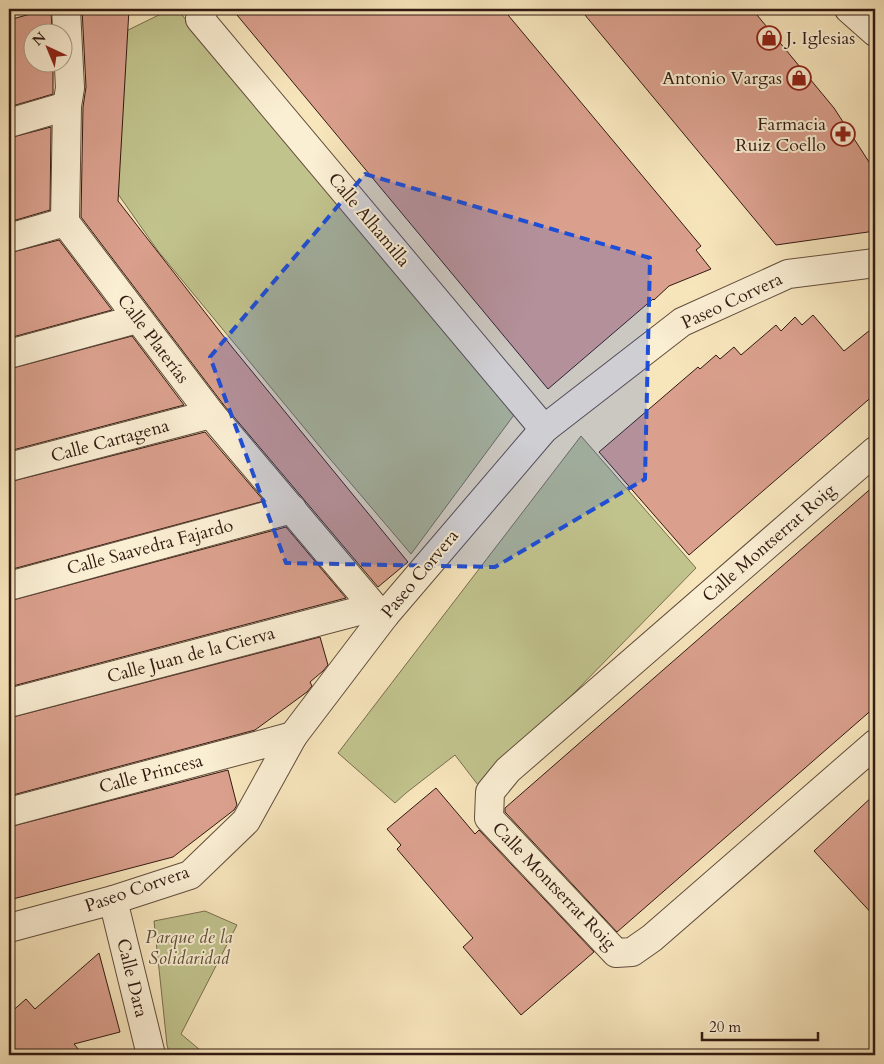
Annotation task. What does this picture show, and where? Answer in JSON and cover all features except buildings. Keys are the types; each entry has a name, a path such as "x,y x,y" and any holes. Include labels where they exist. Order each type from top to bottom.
{"street":[{"path":"9,238 64,222 67,106 70,88 66,9"},
{"name":"Calle Alhamilla","path":"204,9 200,19 544,429"},
{"path":"849,9 875,32"},
{"path":"9,122 67,106"},
{"name":"Calle Platerías","path":"64,222 210,414 380,611"},
{"name":"Paseo Corvera","path":"9,928 114,900 190,875 246,821 292,736 380,611 544,429 682,322 788,274 875,264"},
{"path":"9,354 137,319"},
{"name":"Calle Cartagena","path":"9,468 210,414"},
{"name":"Calle Montserrat Roig","path":"875,451 508,770 490,792 489,818 616,953 632,952 652,938 875,744"},
{"name":"Calle Saavedra Fajardo","path":"9,586 292,508"},
{"name":"Calle Juan de la Cierva","path":"9,702 380,611"},
{"name":"Calle Princesa","path":"9,812 292,736"},
{"name":"Calle Dara","path":"114,900 151,1055"}],"highlighted area":[{"path":"365,174 650,258 645,479 495,567 286,563 210,357"}],"green space":[{"path":"171,9 177,9 514,415 411,554 158,251 118,194 122,33"},
{"path":"581,436 696,568 574,693 478,785 455,755 395,803 338,753"},
{"name":"Parque de la Solidaridad","path":"205,911 237,925 181,1034 206,1055 170,1055 167,1045 154,921"}],"place":[{"name":"J. Iglesias","path":"769,38"},
{"name":"Antonio Vargas","path":"799,78"},
{"name":"Farmacia Ruiz Coello","path":"843,134"}]}
